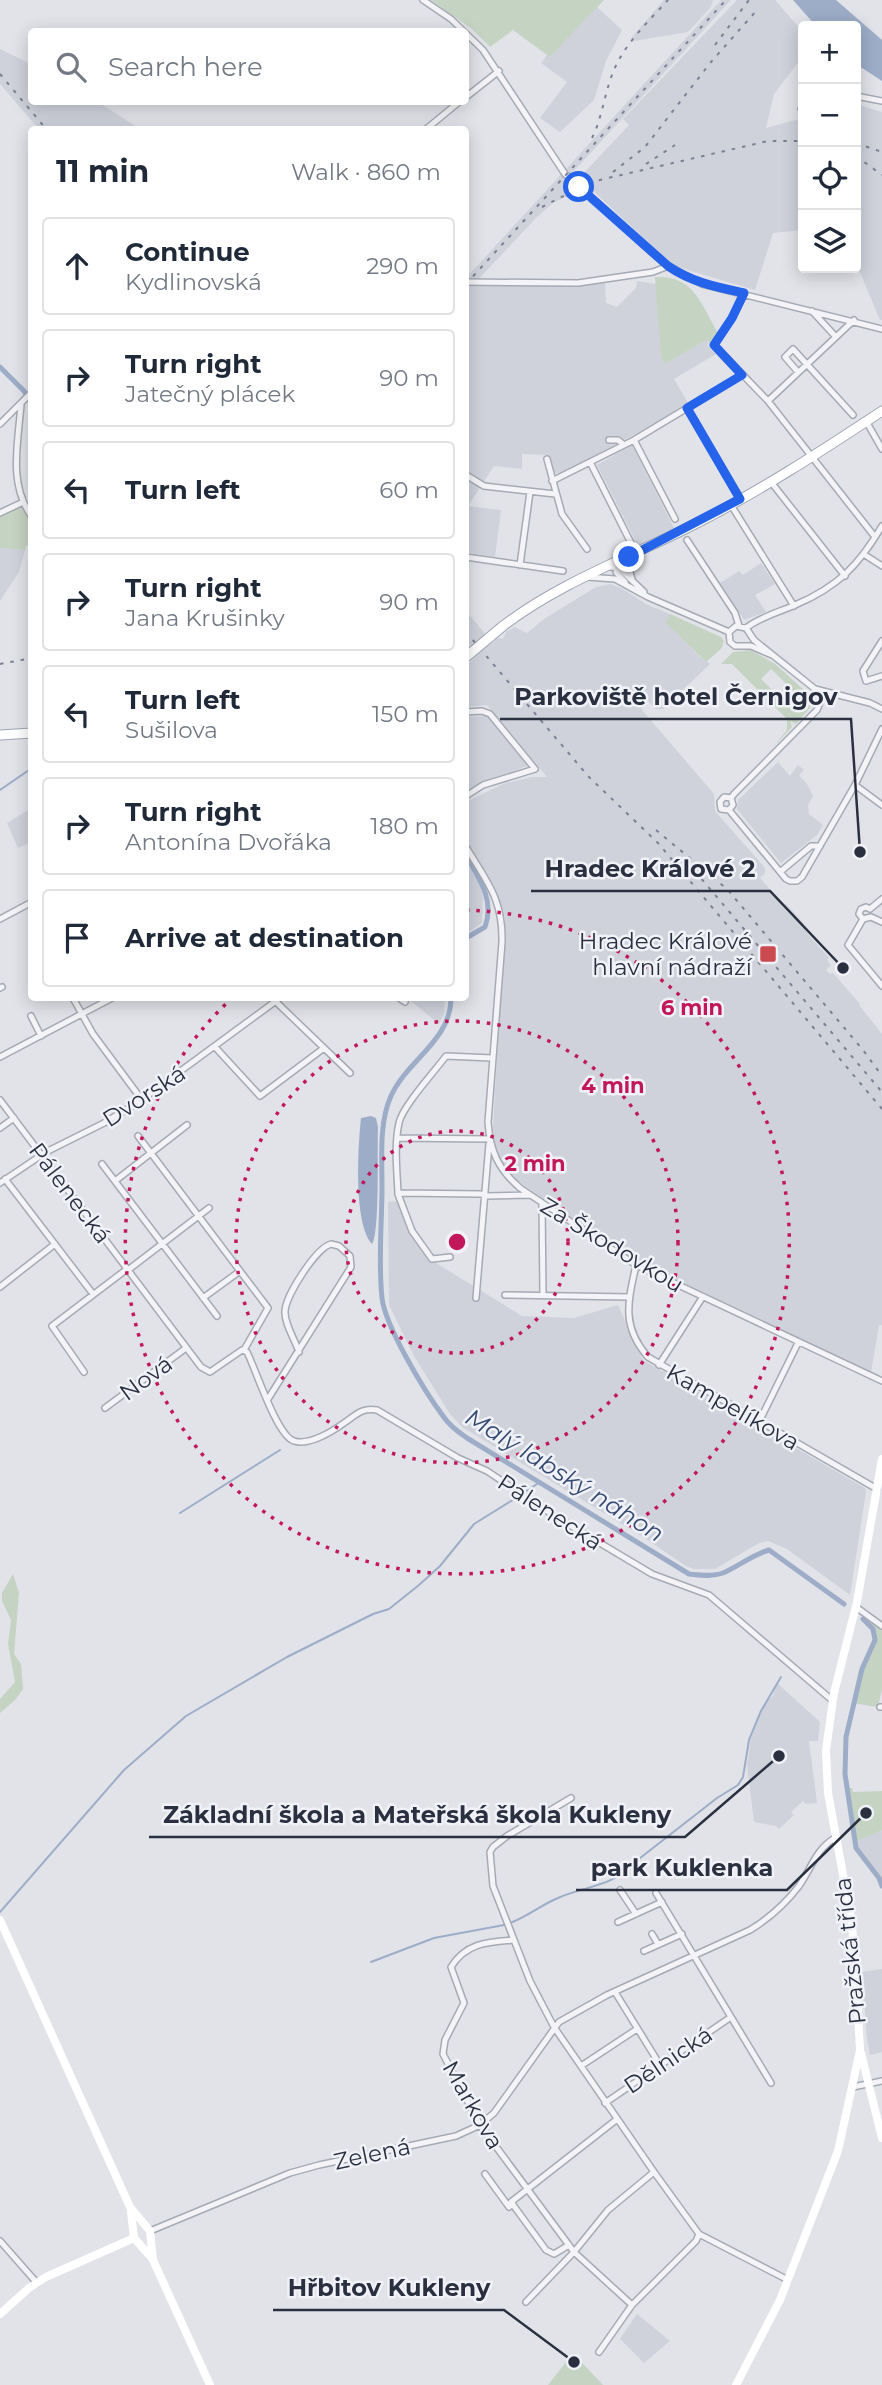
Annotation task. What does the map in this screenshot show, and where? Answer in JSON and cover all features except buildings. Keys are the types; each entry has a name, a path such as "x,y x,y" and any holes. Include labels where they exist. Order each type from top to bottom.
{"main road":[{"path":"469,654 536,603 731,505 882,411"},
{"path":"0,735 28,733"}],"street":[{"path":"423,0 461,28"},
{"path":"469,34 499,71 565,174 668,266 702,284 882,329"},
{"path":"469,95 499,71"},
{"path":"861,95 882,102"},
{"path":"430,126 455,105"},
{"path":"469,282 578,283 653,272 668,266"},
{"path":"744,293 714,345 768,401 875,537"},
{"path":"812,310 836,337"},
{"path":"768,401 854,320"},
{"path":"798,372 785,357 793,349 853,415"},
{"path":"552,481 634,440 742,375"},
{"path":"0,424 28,396"},
{"path":"21,405 15,467 21,503 28,512"},
{"path":"687,408 740,499"},
{"path":"866,421 882,449"},
{"path":"609,440 618,440 624,445"},
{"path":"634,440 675,519"},
{"path":"547,458 564,519 587,549"},
{"path":"590,462 631,543"},
{"path":"469,477 484,486 555,494"},
{"path":"771,482 845,576"},
{"path":"520,565 530,492"},
{"path":"0,513 21,503"},
{"path":"731,505 794,606"},
{"path":"777,657 745,645 732,645 729,632 733,627 743,627 822,592 845,576 865,555 882,526"},
{"path":"687,540 750,636 811,686 824,693 870,703 882,709"},
{"path":"633,586 629,569 634,555"},
{"path":"865,555 882,566"},
{"path":"469,556 563,571"},
{"path":"615,565 618,575 648,597 729,632"},
{"path":"587,577 611,578 633,586"},
{"path":"745,645 750,636"},
{"path":"882,640 863,671 866,681 882,676"},
{"path":"731,798 817,710 824,693"},
{"path":"469,712 482,711 490,714 535,769 484,785 469,794"},
{"path":"731,798 724,797 719,802 721,809 729,810 780,872 792,882 802,877 855,785 882,729"},
{"path":"855,785 882,805"},
{"path":"729,810 733,805 731,798"},
{"path":"780,872 811,846 820,846"},
{"name":"Za Škodovkou","path":"469,851 497,901 502,918 488,1120 489,1141 505,1175 530,1195 636,1265 882,1381"},
{"path":"870,909 882,899"},
{"path":"0,919 28,904"},
{"path":"863,919 860,911 864,907 870,909"},
{"path":"870,909 871,917"},
{"path":"882,922 871,917 863,919 848,947 882,986"},
{"path":"75,1001 93,1034 142,1100"},
{"path":"0,1057 82,1015 103,1001"},
{"name":"Dvorská","path":"3,1181 42,1155 142,1100 273,1001"},
{"path":"278,1001 350,1073"},
{"path":"32,1016 41,1036"},
{"path":"215,1047 260,1096 324,1048"},
{"path":"450,1257 432,1259 412,1231 398,1194 399,1120 446,1056 492,1058"},
{"name":"Pálenecká","path":"0,1100 201,1367 210,1372 244,1350 268,1399 273,1416 290,1439 298,1442 330,1433 362,1409 377,1410 458,1458 487,1471 552,1515 652,1574 709,1595 833,1701"},
{"path":"0,1128 14,1118"},
{"path":"115,1181 184,1128 186,1136"},
{"path":"138,1136 268,1308 244,1350"},
{"path":"397,1138 489,1141 477,1297"},
{"path":"102,1164 217,1316"},
{"path":"3,1181 93,1294"},
{"path":"398,1194 530,1195"},
{"path":"542,1203 543,1294"},
{"path":"84,1372 52,1326 209,1208"},
{"path":"0,1287 55,1244"},
{"path":"268,1399 299,1353 351,1268 350,1256 331,1244 319,1250 287,1303 286,1320 299,1353"},
{"name":"Kampelíkova","path":"636,1265 629,1297 628,1320 644,1353 659,1365 877,1489"},
{"path":"203,1298 240,1271"},
{"path":"505,1295 629,1297"},
{"path":"659,1365 702,1298"},
{"path":"759,1422 798,1343"},
{"name":"Nová","path":"105,1408 186,1348"},
{"name":"Pražská třída","path":"736,2385 788,2280 838,2151 860,2050 851,1918 835,1838 826,1768 833,1701 856,1607 882,1459"},
{"path":"856,1607 882,1626"},
{"path":"571,1798 507,1836 490,1852 493,1886 530,1981 554,2027 616,2120 699,2234 788,2280"},
{"name":"Zelená","path":"149,2231 290,2173 456,2136 480,2126 503,2102 554,2027 564,2018 763,1922 798,1887 821,1848 835,1838"},
{"path":"620,1890 636,1914"},
{"path":"656,1893 771,2083"},
{"path":"618,1922 662,1902"},
{"path":"0,1920 130,2207 136,2238 153,2260 210,2385"},
{"path":"652,1934 659,1944"},
{"path":"644,1951 682,1934"},
{"name":"Markova","path":"513,1940 480,1942 458,1955 451,1967 464,2003 445,2040 443,2054 480,2126 527,2190 574,2252 632,2305"},
{"path":"615,1992 660,2065"},
{"name":"Dělnická","path":"605,2103 731,2017"},
{"path":"581,2066 637,2029"},
{"path":"860,2050 882,2138"},
{"path":"853,2087 882,2081"},
{"path":"513,2204 511,2202 616,2120"},
{"path":"526,2302 574,2252 608,2210 653,2170"},
{"name":"Markova","path":"485,2174 509,2207 513,2204 546,2250 554,2254 569,2245"},
{"path":"130,2207 149,2231 153,2260"},
{"path":"136,2238 138,2227 149,2231"},
{"path":"0,2314 37,2283 58,2272 136,2238 148,2242 149,2231"},
{"path":"599,2352 632,2305 696,2241 699,2234"},
{"path":"0,2241 37,2283"}],"shaded area":[{"path":"664,0 713,0 711,7 688,32 634,41 631,38"},
{"path":"721,0 731,0 573,172 583,180 583,174 629,125 623,119 737,0 775,0 798,26 798,63 774,94 766,128 798,119 798,230 773,233 755,290 674,266 590,188 554,202 474,284 581,286 605,282 606,303 617,307 636,288 637,281 656,284 661,358 665,364 706,340 716,354 674,379 688,403 560,474 552,471 550,455 522,454 522,469 494,466 469,504 469,275"},
{"path":"597,7 622,30 606,61 594,100 560,132 540,118 567,82 541,63 547,55 550,57"},
{"path":"0,49 28,63 28,105 103,105 135,126 36,126 0,84"},
{"path":"861,106 882,112 880,320 860,273"},
{"path":"632,445 674,528 640,545 637,544 597,465"},
{"path":"469,506 501,510 495,557 469,553"},
{"path":"0,548 25,550 19,572 0,601"},
{"path":"761,563 775,584 755,595 766,612 744,620 720,583 739,571 743,575"},
{"path":"610,584 670,614 667,623 710,664 663,709 656,709 645,698 641,698 642,710 714,794 715,811 765,868 765,873 760,878 804,924 808,934 829,958 827,960 831,965 826,970 830,974 833,973 882,1034 882,1325 879,1325 871,1373 635,1261 512,1177 494,1147 505,917 498,895 469,847 469,801 503,784 532,777 547,777 487,705 469,707 469,663 476,656 469,645 469,615 493,643 497,638 503,639 506,632 515,627 527,633 544,619 596,587"},
{"path":"489,716 527,766 469,789 469,717"},
{"path":"778,762 790,776 798,765 804,770 799,775 813,796 808,805 809,814 823,825 817,835 781,863 737,809 738,800"},
{"path":"28,810 28,843 18,848 7,823"},
{"path":"469,867 480,885 483,897 482,923 469,932"},
{"path":"411,1001 445,1001 444,1014 439,1024"},
{"path":"400,1201 417,1241 436,1263 522,1316 574,1318 618,1305 643,1360 865,1488 850,1595 787,1549 768,1541 759,1543 715,1569 694,1569 686,1566 462,1427 450,1414 414,1356 389,1305 388,1202"},
{"path":"776,1682 820,1722 818,1741 809,1741 817,1803 806,1804 803,1801 791,1812 794,1815 779,1829 754,1822 747,1765 751,1739 766,1702 773,1696"},
{"path":"882,1830 882,1884 855,1842"},
{"path":"882,1969 882,2052 870,2055 862,1972"},
{"path":"637,2314 670,2341 644,2363 620,2339"}],"green space":[{"path":"431,0 604,0 550,57 513,30 490,47 472,29"},
{"path":"655,277 679,281 688,286 701,302 718,333 710,343 706,340 665,364 661,358"},
{"path":"21,506 28,517 28,545 25,550 0,548 0,516"},
{"path":"670,614 721,637 724,641 722,648 706,662 666,623"},
{"path":"750,650 774,663 815,702 796,724 790,721 792,727 774,746 787,730 787,719 732,664 721,664 733,652","holes":["771,669 801,698 791,708 761,679"]},
{"path":"13,1574 19,1593 14,1654 21,1664 23,1689 0,1713 0,1699 15,1682 8,1644 11,1620 2,1601 2,1593"},
{"path":"865,1618 882,1631 882,1689 878,1707 852,1703 859,1670 874,1638 873,1632 863,1622"},
{"path":"847,1788 852,1788 853,1792 882,1791 882,1830 855,1842"},
{"path":"573,2353 603,2385 548,2385"}],"water":[{"path":"793,0 836,0 860,21 812,21"},
{"path":"861,22 882,40 882,81 861,67"},
{"path":"361,1118 376,1118 378,1127 377,1207 372,1244 362,1219 358,1184"}],"waterway":[{"name":"Malý labský náhon","path":"0,367 28,398"},
{"path":"0,790 28,771"},
{"name":"Malý labský náhon","path":"469,861 484,890 488,908 485,927 469,936"},
{"name":"Malý labský náhon","path":"451,1001 444,1026 398,1083 391,1096 382,1140 382,1298 390,1325 426,1391 445,1419 464,1436 689,1574 723,1573 769,1550 844,1604"},
{"path":"180,1513 280,1450"},
{"path":"525,1492 540,1482"},
{"path":"0,1912 124,1770 186,1716 287,1657 373,1614 389,1609 440,1566 474,1524 519,1496"},
{"name":"Malý labský náhon","path":"863,1619 873,1629 875,1640 862,1669 846,1737 845,1774 856,1848 882,1886"},
{"path":"635,1862 717,1798 738,1785 743,1777 749,1740 761,1711 781,1677"},
{"path":"510,1923 567,1894 616,1877 631,1865"},
{"path":"371,1962 434,1938 504,1925"}],"railway":[{"path":"592,138 609,83 622,54 668,0"},
{"path":"469,281 726,0"},
{"path":"715,45 749,0"},
{"path":"613,172 645,147 711,62 757,10"},
{"path":"0,74 44,126"},
{"path":"542,207 591,182 768,141 798,141"},
{"path":"646,164 675,145"},
{"path":"861,145 882,152"},
{"path":"861,160 882,175"},
{"path":"469,636 588,776 658,843 882,1109"},
{"path":"0,664 28,659"},
{"path":"656,830 727,889 882,1076"},
{"path":"688,863 882,1092"}],"place":[{"name":"Parkoviště hotel Černigov","path":"860,852"},
{"name":"Hradec Králové hlavní nádraží","path":"768,954"},
{"name":"Hradec Králové 2","path":"843,968"},
{"name":"Základní škola a Mateřská škola Kukleny","path":"779,1756"},
{"name":"park Kuklenka","path":"866,1813"},
{"name":"Hřbitov Kukleny","path":"574,2362"}],"route":[{"path":"579,187 680,274 702,284 744,293 714,345 742,375 687,408 740,499 629,557"}]}
